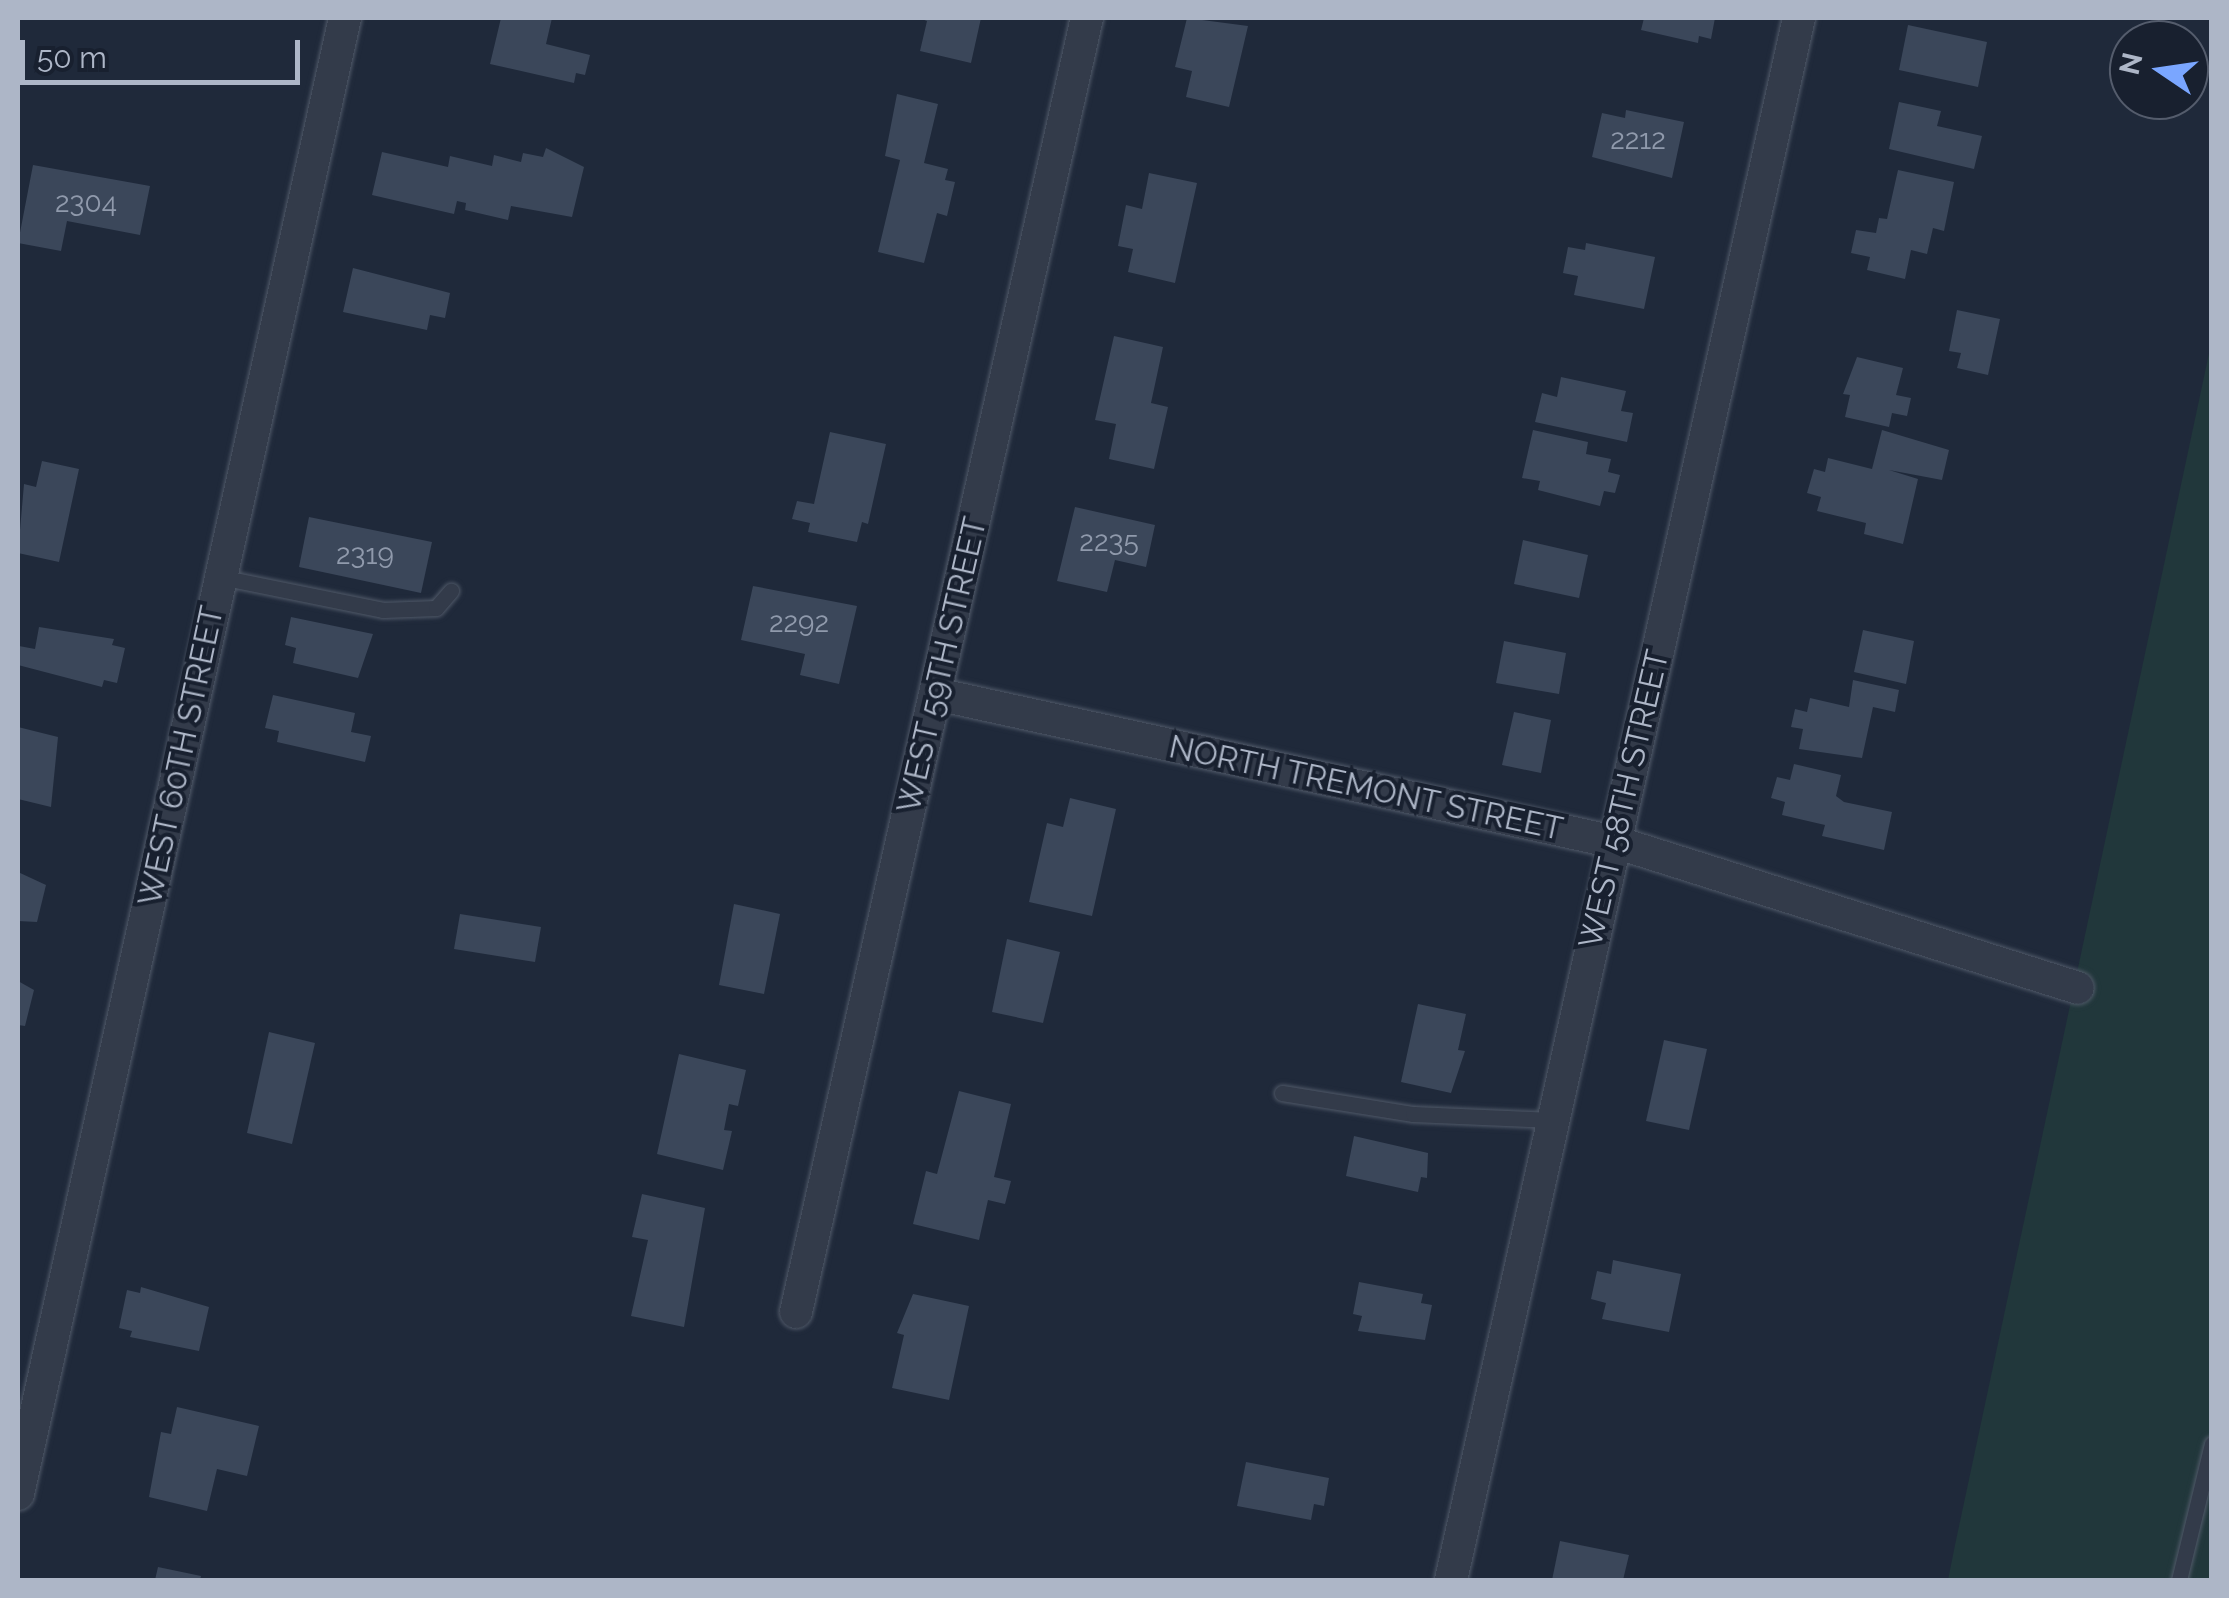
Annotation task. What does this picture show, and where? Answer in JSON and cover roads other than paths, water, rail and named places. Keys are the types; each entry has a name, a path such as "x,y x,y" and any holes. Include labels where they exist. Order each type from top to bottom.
{"street":[{"name":"WEST 60TH STREET","path":"18,1494 345,18"},
{"name":"WEST 59TH STREET","path":"796,1312 1087,18"},
{"name":"WEST 58TH STREET","path":"1450,1580 1798,18"},
{"name":"NORTH TREMONT STREET","path":"936,694 1614,842 2078,988"}],"lane":[{"path":"220,577 383,610 436,608 451,591"},
{"path":"1282,1093 1414,1114 1553,1120"},
{"path":"2180,1580 2212,1444"}]}
